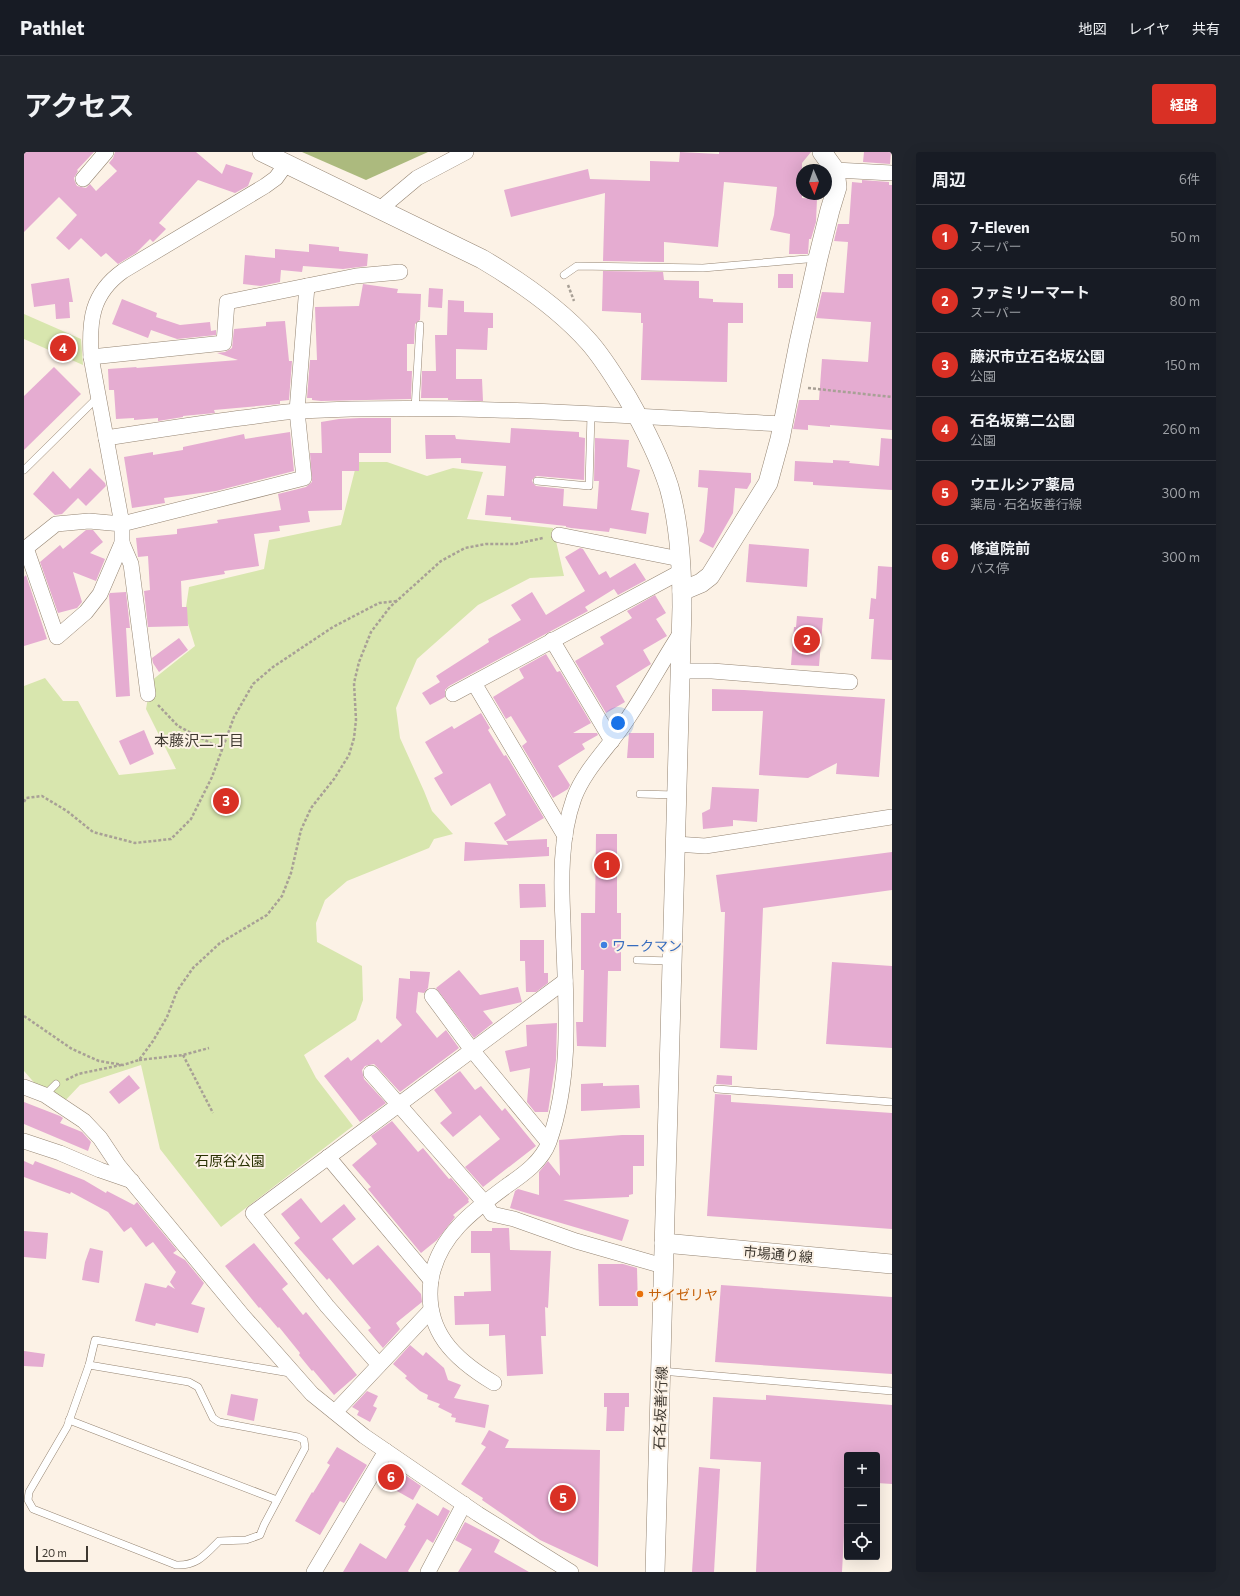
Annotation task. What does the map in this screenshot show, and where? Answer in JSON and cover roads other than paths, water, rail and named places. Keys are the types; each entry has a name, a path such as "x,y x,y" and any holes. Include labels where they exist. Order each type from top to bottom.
{"street":[{"path":"83,179 106,152"},
{"name":"石名坂善行線","path":"262,152 482,259 539,296 567,320 589,342 609,367 638,417 654,449 669,488 678,531 681,565 682,631 655,1572"},
{"path":"380,209 417,178 466,152"},
{"path":"682,591 701,583 710,576 768,483 783,424 799,342 818,258 837,187 835,170 822,152"},
{"path":"148,694 131,564 122,543 122,524 91,357 90,333 93,311 100,294 111,280 265,186 276,178 286,164"},
{"path":"835,170 892,173"},
{"path":"91,357 224,343 227,302 356,276 400,272"},
{"path":"122,543 100,594 86,612 57,637 26,548 56,524 90,521 122,524 304,478 297,411 307,286"},
{"path":"106,438 188,425 297,411 415,409 591,414 783,424"},
{"path":"559,535 681,565"},
{"path":"453,694 552,640 681,565"},
{"path":"494,1384 474,1371 452,1352 437,1329 431,1310 432,1280 439,1253 455,1230 484,1202 519,1177 534,1164 544,1152 548,1142 558,1104 565,1066 567,1025 561,885 565,836 574,798 583,779 612,741 640,700 682,631"},
{"path":"552,640 612,741"},
{"path":"681,671 712,671 850,682"},
{"path":"474,683 565,836"},
{"path":"676,844 705,846 892,813"},
{"path":"379,1365 327,1306 253,1213 565,981"},
{"path":"432,996 472,1050 548,1142"},
{"path":"371,1073 484,1202 492,1214 514,1219 576,1241 663,1266"},
{"path":"24,1087 45,1094 84,1121 100,1138 118,1165 132,1182 243,1316 312,1394 364,1436 464,1504 571,1572"},
{"path":"24,1141 60,1153 132,1182"},
{"path":"328,1157 432,1280"},
{"name":"市場通り線","path":"664,1243 892,1264"},
{"path":"335,1412 431,1310"},
{"path":"314,1572 386,1451"},
{"path":"428,1572 464,1504"}],"lane":[{"path":"564,275 577,266 703,268 818,258"},
{"path":"415,409 420,325"},
{"path":"24,470 98,397"},
{"path":"538,481 589,486 591,414"},
{"path":"640,794 678,795"},
{"path":"637,960 673,961"},
{"path":"45,1094 56,1084"},
{"path":"717,1089 892,1102"},
{"path":"90,1365 189,1382 198,1387 213,1418 219,1422 298,1437 304,1440 305,1448 260,1535 246,1540 219,1541 200,1560 184,1565 176,1565 33,1509 28,1500 29,1492 67,1427 90,1365 94,1340 294,1374"},
{"path":"661,1371 892,1391"},
{"path":"69,1420 277,1500"}],"place":[{"name":"石名坂第二公園","path":"63,348"},
{"name":"ファミリーマート","path":"807,640"},
{"name":"藤沢市立石名坂公園","path":"226,801"},
{"name":"7-Eleven","path":"607,865"},
{"name":"ワークマン","path":"604,945"},
{"name":"サイゼリヤ","path":"640,1294"},
{"name":"修道院前","path":"391,1477"},
{"name":"ウエルシア薬局","path":"563,1498"}],"district":[{"name":"本藤沢二丁目","path":"199,740"}],"park label":[{"name":"石原谷公園","path":"230,1160"}]}
